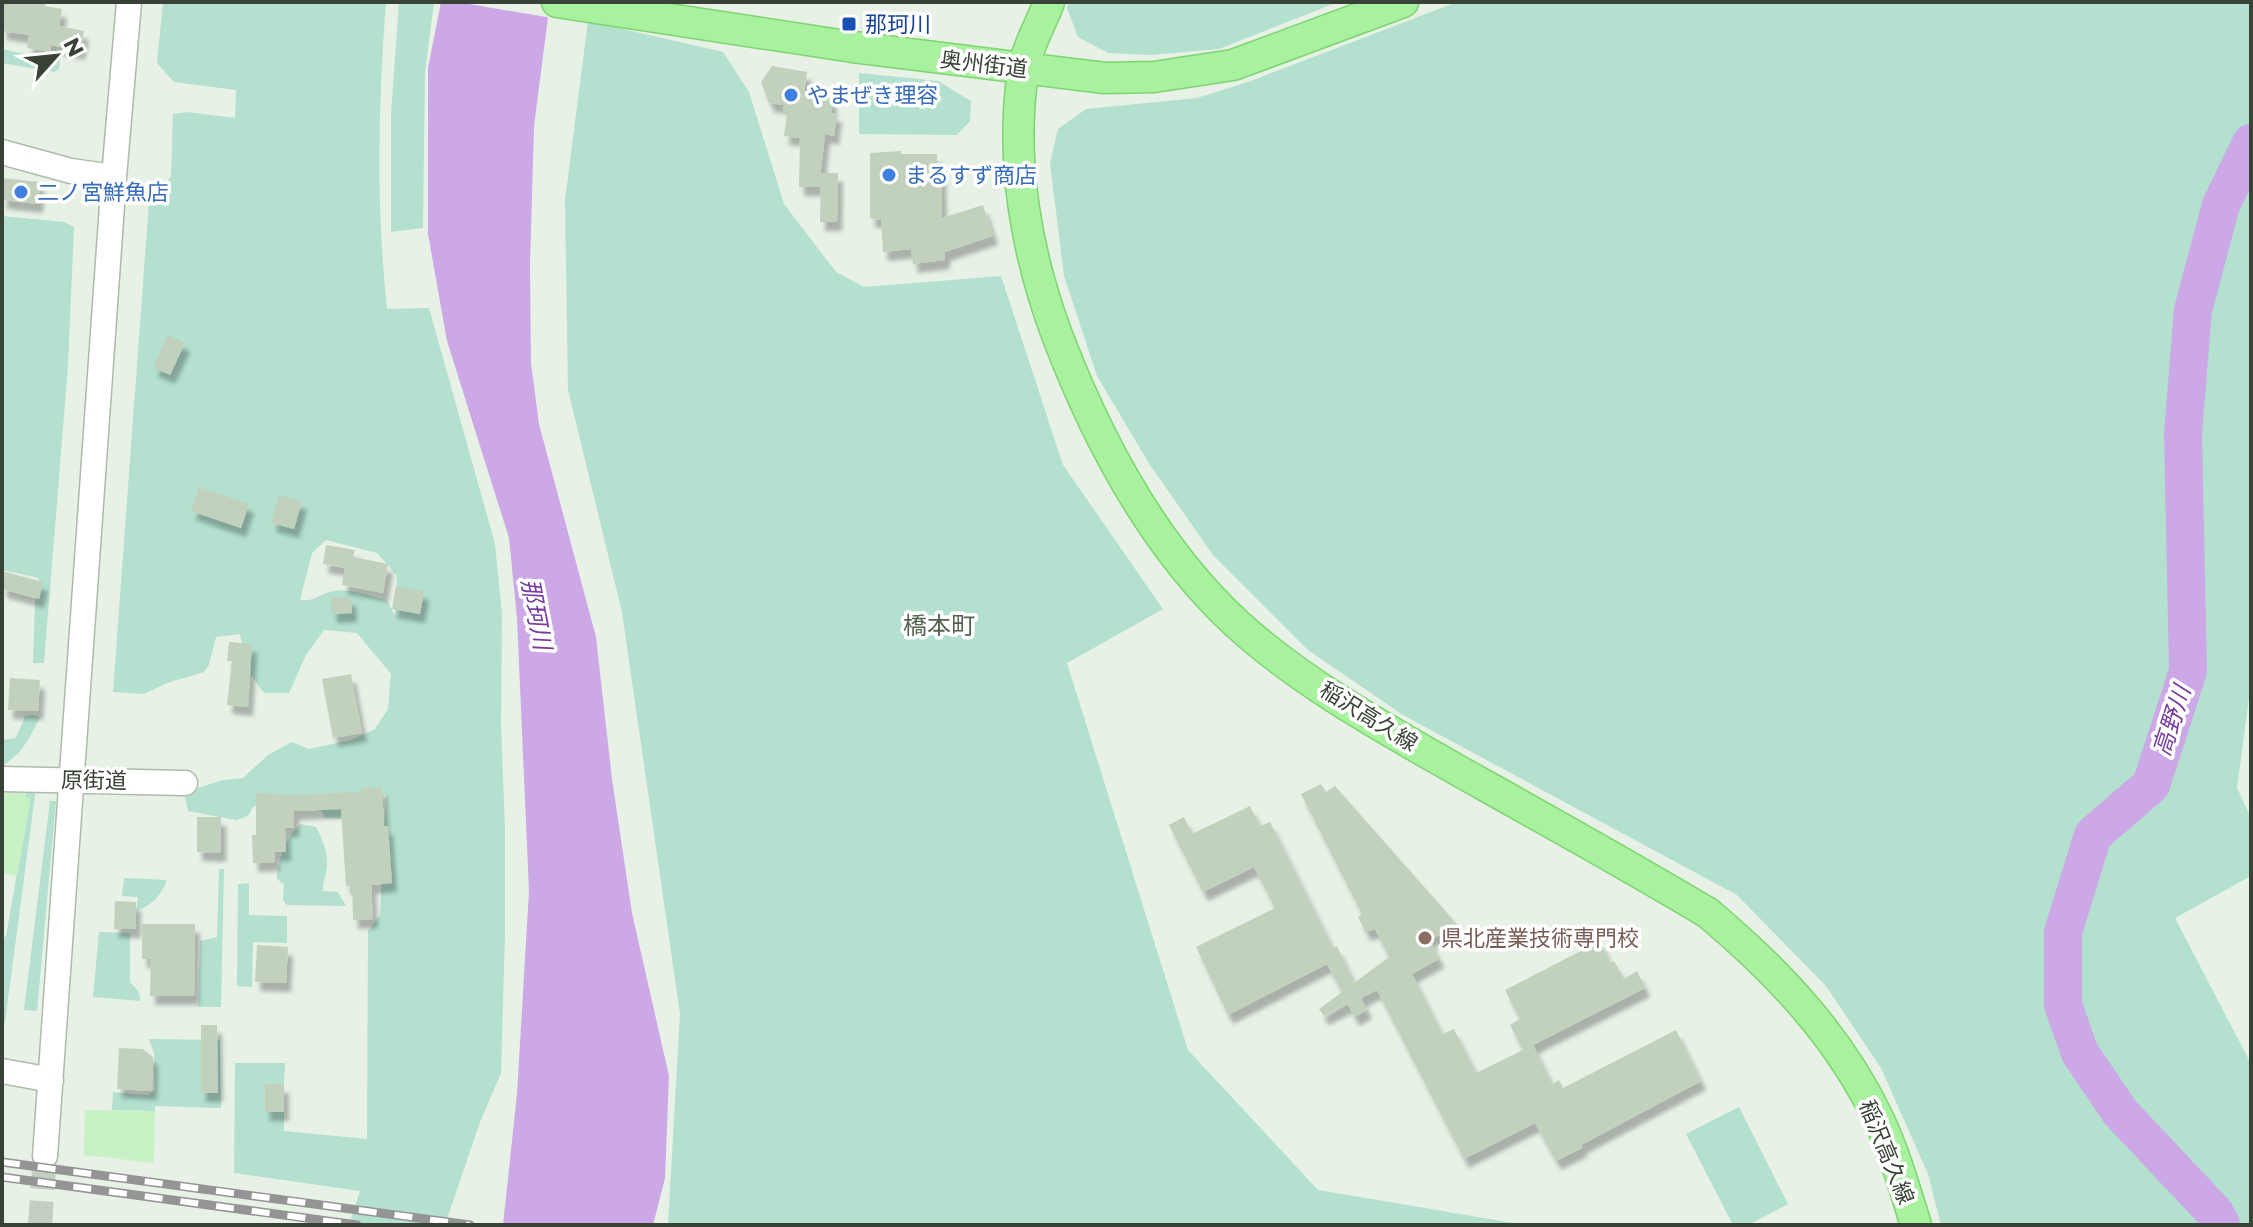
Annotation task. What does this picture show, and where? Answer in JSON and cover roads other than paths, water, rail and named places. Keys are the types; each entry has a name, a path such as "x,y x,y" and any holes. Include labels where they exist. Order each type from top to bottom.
{"main road":[{"name":"奥州街道","path":"557,2 732,30 1105,78 1154,77 1233,65 1403,2"},
{"name":"稲沢高久線","path":"1049,2 1023,69 1019,128 1020,186 1030,243 1049,313 1077,389 1146,514 1185,568 1237,623 1295,669 1381,727 1708,913 1749,948 1786,984 1824,1029 1853,1073 1879,1120 1916,1225"}],"street":[{"path":"45,1156 129,2"},
{"path":"2,152 71,171 114,177"},
{"name":"原街道","path":"2,779 185,783"},
{"path":"2,1071 51,1080"}],"water":[{"path":"441,2 550,2 534,126 531,363 539,424 596,637 612,779 632,913 669,1076 665,1178 653,1225 503,1225 517,1094 529,891 517,618 509,538 447,341 428,234 428,68"}],"waterway":[{"name":"高野川","path":"2221,1225 2215,1213 2120,1112 2080,1053 2063,1005 2063,932 2093,835 2151,785 2188,671 2183,433 2193,310 2221,205 2251,143"}],"tunnel":[{"path":"40,1225 45,1156"}],"railway":[{"path":"2,1162 470,1225"},
{"path":"2,1177 357,1225"}],"place":[{"name":"那珂川","path":"849,24"},
{"name":"やまぜき理容","path":"791,95"},
{"name":"まるすず商店","path":"889,175"},
{"name":"二ノ宮鮮魚店","path":"21,192"},
{"name":"県北産業技術専門校","path":"1425,938"}],"district":[{"name":"橋本町","path":"939,626"}]}
